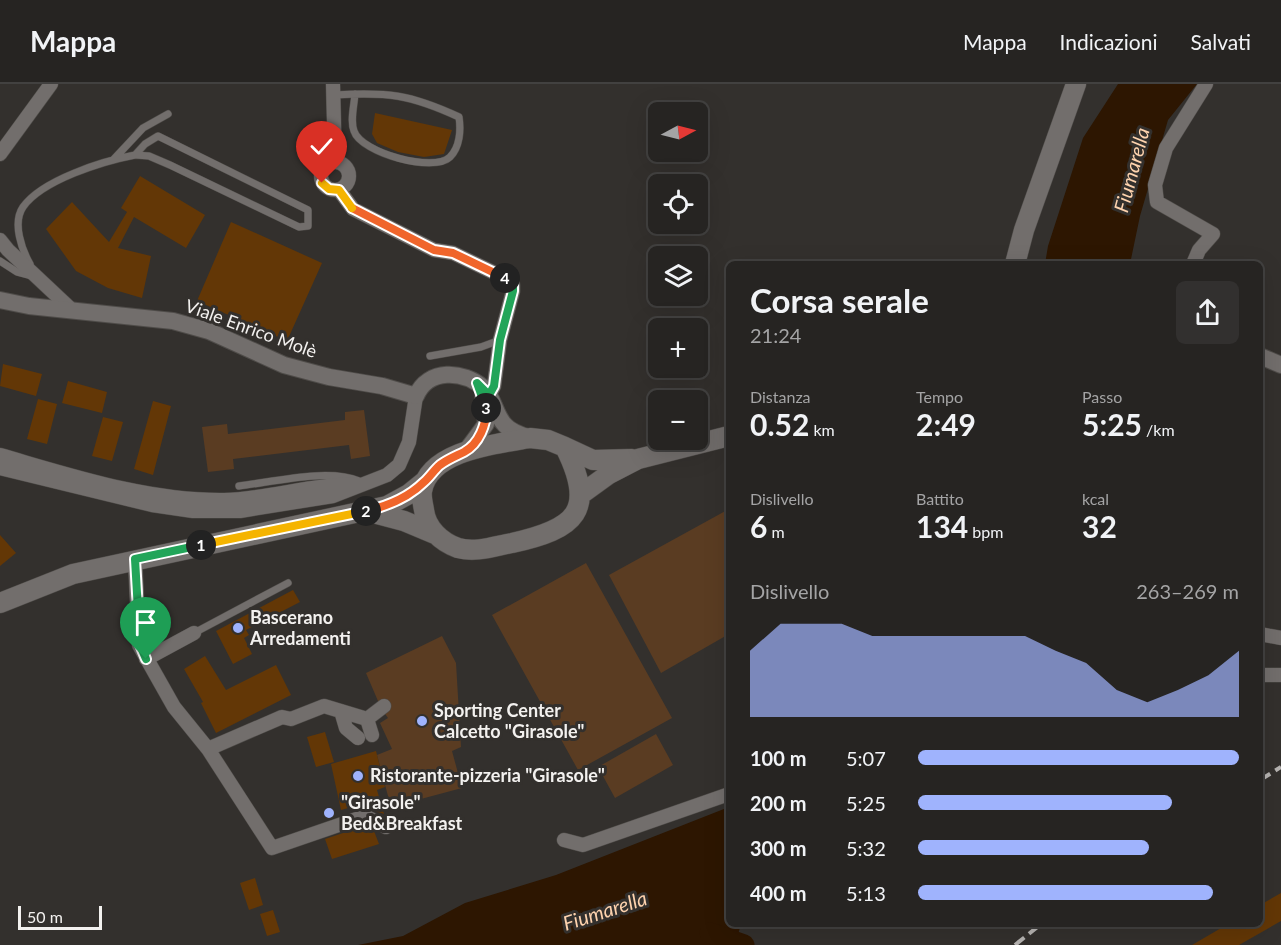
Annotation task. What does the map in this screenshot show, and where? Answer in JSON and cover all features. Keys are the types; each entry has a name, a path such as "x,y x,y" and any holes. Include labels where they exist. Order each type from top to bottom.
{"main road":[{"path":"1015,261 1076,84"},
{"path":"0,603 73,574 387,506 409,494 438,466 466,451 530,438 548,440 593,460 638,459 726,437"},
{"path":"367,511 404,521 467,550 533,538 556,531 565,525 575,511 580,495 576,471 564,447"},
{"path":"580,495 609,474 638,459"},
{"path":"425,481 422,493 424,517 435,534"}],"street":[{"path":"0,154 51,84"},
{"path":"1194,261 1199,250 1213,234 1157,202 1155,185 1166,148 1206,84"},
{"path":"333,90 334,161"},
{"path":"334,161 345,166 350,177 345,186 339,190 329,189 321,178 322,168 334,161"},
{"path":"339,190 353,209 434,250 453,253 505,278 513,285 500,340 495,380 489,395"},
{"path":"0,240 73,311"},
{"name":"Viale Enrico Molè","path":"0,300 29,306 173,321 209,332 284,365 382,386 416,396"},
{"path":"1263,357 1281,365"},
{"path":"0,468 152,505 193,511 240,511 333,496 393,472 403,458 409,442 416,396 425,382 445,375 462,376 477,383 489,395 506,427 530,438"},
{"path":"466,451 486,424 486,408 477,383"},
{"path":"0,455 74,476 153,494 183,498 226,500 332,484 367,484"},
{"path":"135,559 140,645 146,659 174,707 208,749 272,848 365,816 386,827"},
{"path":"146,659 194,633"},
{"path":"1263,635 1281,638"},
{"path":"1263,675 1281,675"},
{"path":"208,749 282,717 291,719 324,706 367,719"},
{"path":"341,711 346,728 365,736 367,719 384,706"},
{"path":"564,840 583,845 726,795"}],"lane":[{"path":"333,90 355,94 374,93 410,97 459,117 458,143 450,156 444,160 424,161 391,157 370,148 354,133 355,94"},
{"path":"113,160 143,128 168,114"},
{"path":"38,277 24,254 20,240 18,219 22,208 49,187 113,160 135,155 148,156 170,165 298,227 308,226 308,210 158,136 145,144 135,155"},
{"path":"0,261 17,272 38,277"},
{"path":"430,356 481,347 500,340"},
{"path":"239,486 330,475 346,476 367,484"},
{"path":"194,633 288,583"}],"shaded area":[{"path":"364,410 370,456 351,459 349,445 233,459 234,469 208,472 202,427 227,424 228,434 345,420 345,412"},
{"path":"726,511 726,636 661,673 609,575"},
{"path":"586,563 672,718 578,770 492,615"},
{"name":"Sporting Center Calcetto \"Girasole\"","path":"442,636 456,663 461,747 452,751 462,788 391,807 377,755 392,749 380,723 388,718 381,708 366,673"},
{"path":"656,734 673,765 615,798 598,767"}],"water":[{"name":"Fiumarella","path":"1118,84 1197,84 1168,120 1140,216 1131,261 1046,261 1048,246 1083,138"},
{"name":"Fiumarella","path":"726,808 726,927 740,927 735,945 358,945 403,936 465,903 556,875"}],"building":[{"path":"375,113 452,130 444,154 424,157 398,152 377,143 372,134"},
{"path":"140,176 205,215 186,248 134,217 118,248 151,256 142,298 108,288 76,271 46,229 72,202 109,242 127,212 121,208"},
{"path":"231,222 322,263 287,341 197,301"},
{"path":"3,364 42,374 36,396 0,386"},
{"path":"68,381 107,392 102,413 62,403"},
{"path":"38,399 57,404 47,444 27,439"},
{"path":"153,401 171,406 153,475 134,469"},
{"path":"103,417 123,422 112,461 92,456"},
{"path":"0,535 16,553 0,566"},
{"name":"Bascerano Arredamenti","path":"293,590 300,602 246,630 249,635 244,638 252,654 233,664 216,631"},
{"path":"205,656 226,690 276,665 291,695 216,733 201,703 203,702 184,669"},
{"path":"325,732 334,762 316,767 307,737"},
{"name":"Ristorante-pizzeria \"Girasole\"","path":"376,751 385,787 377,790 384,814 372,810 370,802 341,810 331,764"},
{"path":"364,826 374,831 379,844 332,859 325,839"},
{"path":"255,878 263,905 249,910 240,883"},
{"path":"1281,893 1281,921 1239,945 1192,945 1223,927 1263,927 1263,903"},
{"path":"273,910 280,932 267,936 260,914"}],"waterway":[{"path":"710,933 744,945"}],"railway":[{"path":"1263,778 1281,767"},
{"path":"1015,945 1037,927"}],"place":[{"name":"Bascerano Arredamenti","path":"238,628"},
{"name":"Sporting Center Calcetto \"Girasole\"","path":"422,721"},
{"name":"Ristorante-pizzeria \"Girasole\"","path":"358,776"},
{"name":"\"Girasole\" Bed&Breakfast","path":"329,813"}],"route":[{"path":"146,659 140,645 135,559 387,506 409,494 438,466 466,451 486,424 486,408 477,383 489,395 494,386 500,340 513,285 505,278 453,253 434,250 396,232 353,209 339,190 329,189 322,183"}]}
